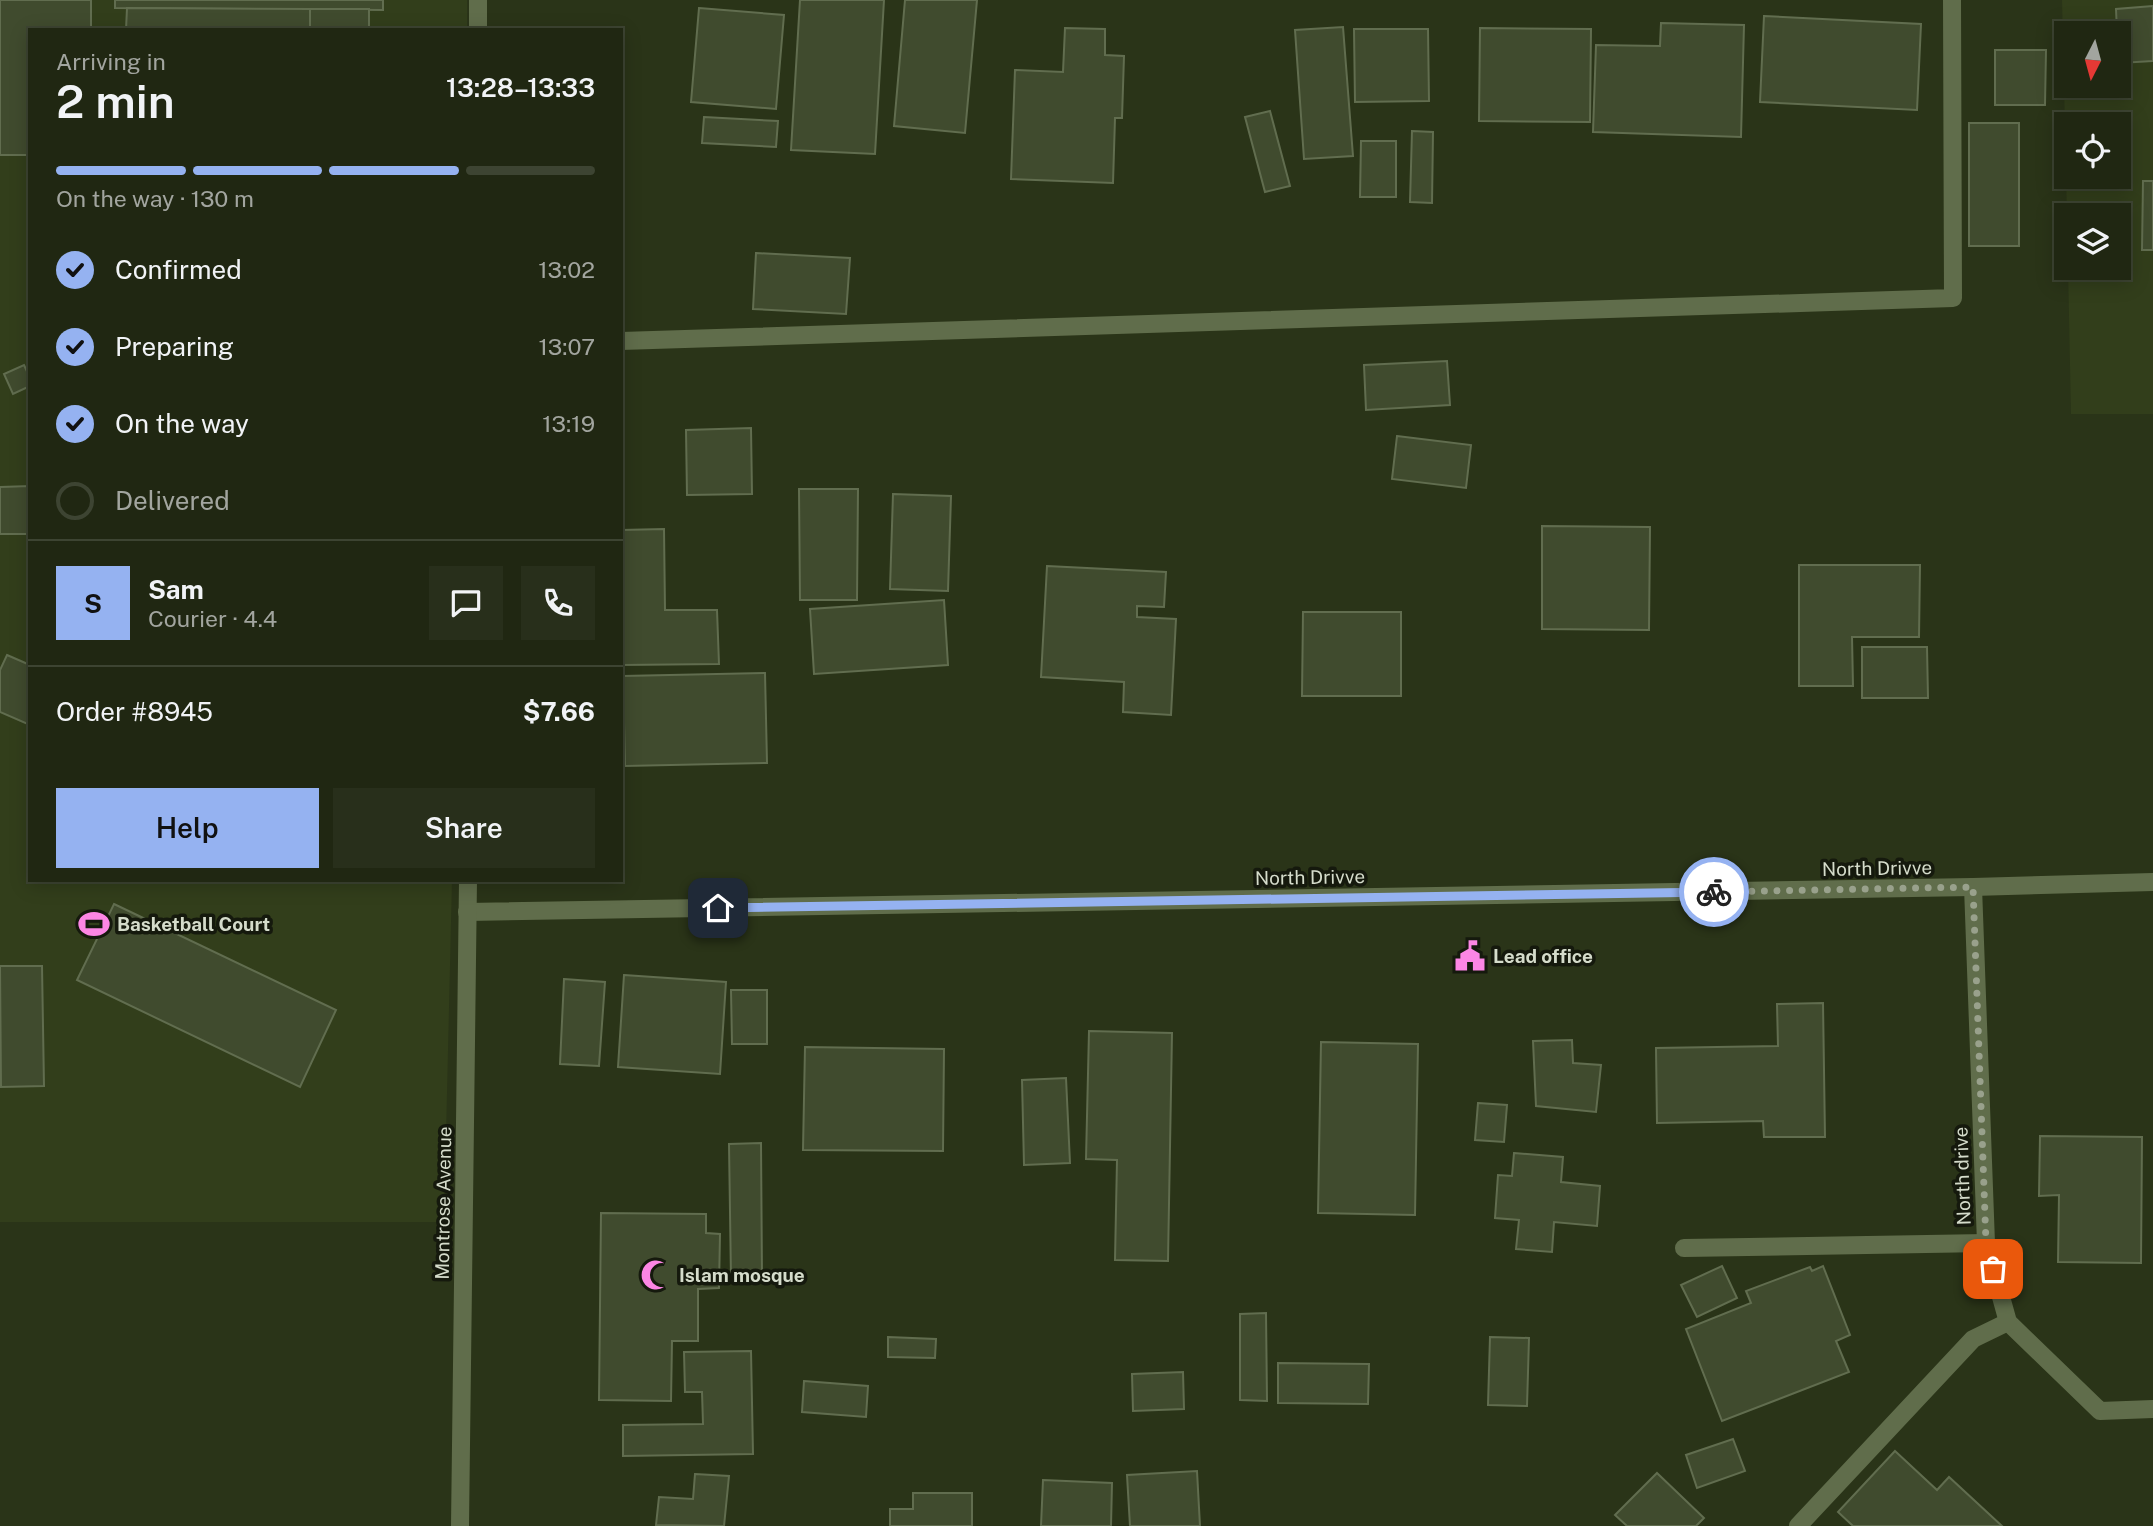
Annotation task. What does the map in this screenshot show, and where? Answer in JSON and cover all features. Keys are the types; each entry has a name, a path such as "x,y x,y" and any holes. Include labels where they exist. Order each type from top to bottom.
{"street":[{"path":"478,0 478,28"},
{"path":"623,341 1953,298 1952,0"},
{"name":"Montrose Avenue","path":"460,1526 468,882"},
{"name":"North Drivve","path":"467,912 2153,882"},
{"name":"North drive","path":"1973,887 1986,1243 2007,1322"},
{"path":"1684,1248 1986,1243"},
{"path":"1798,1526 1973,1339 2007,1322 2100,1411 2153,1409"}],"shaded area":[{"path":"0,0 467,0 467,28 28,28 28,882 452,882 444,1222 0,1222"},
{"path":"2062,0 2153,0 2153,414 2071,414 2068,280 2131,280 2131,203 2067,203 2066,189 2131,189 2131,112 2065,112 2064,98 2132,98 2132,21 2062,21"}],"building":[{"path":"0,0 91,0 91,28 28,28 28,155 0,155"},
{"path":"115,0 383,0 383,10 115,8"},
{"path":"800,0 884,0 875,154 791,150"},
{"path":"905,0 977,0 965,133 894,126"},
{"path":"2153,6 2153,61 2132,62 2132,21 2116,21 2116,9"},
{"path":"127,8 310,9 310,28 126,28"},
{"path":"699,8 784,15 776,109 691,102"},
{"path":"310,9 369,9 369,28 310,28"},
{"path":"1764,16 1921,24 1917,110 1760,102"},
{"path":"1661,23 1744,25 1741,137 1593,132 1596,45 1660,46"},
{"path":"1343,27 1353,156 1304,159 1295,30"},
{"path":"1065,28 1105,29 1105,55 1124,56 1122,118 1115,118 1113,183 1011,179 1015,70 1063,72"},
{"path":"1480,28 1591,29 1590,122 1479,121"},
{"path":"1354,29 1428,29 1429,101 1355,102"},
{"path":"1995,50 2046,50 2045,105 1995,105"},
{"path":"1270,111 1290,186 1265,192 1245,117"},
{"path":"704,117 778,121 776,147 702,143"},
{"path":"1969,123 2019,123 2019,246 1969,246"},
{"path":"1412,131 1433,132 1432,203 1410,202"},
{"path":"1361,141 1396,141 1396,197 1360,197"},
{"path":"2143,181 2153,181 2153,250 2142,250"},
{"path":"756,253 850,258 846,314 753,309"},
{"path":"1447,361 1450,405 1366,410 1364,365"},
{"path":"24,365 28,374 28,387 13,394 4,374"},
{"path":"751,428 752,494 687,495 686,430"},
{"path":"1397,436 1471,445 1466,488 1392,479"},
{"path":"28,486 28,534 0,534 0,487"},
{"path":"799,489 858,489 857,600 800,600"},
{"path":"893,494 951,496 948,591 890,589"},
{"path":"1542,526 1650,527 1649,630 1542,629"},
{"path":"664,529 665,610 717,610 719,664 623,665 623,530"},
{"path":"1799,565 1920,565 1919,637 1852,637 1853,686 1799,686"},
{"path":"1047,566 1166,572 1164,607 1137,606 1137,617 1176,619 1171,715 1123,712 1124,682 1041,677"},
{"path":"944,600 948,665 814,674 810,609"},
{"path":"1303,612 1401,612 1401,696 1302,696"},
{"path":"1862,647 1927,647 1928,698 1862,698"},
{"path":"7,655 28,664 28,724 0,712 0,670"},
{"path":"765,673 767,763 625,766 623,676"},
{"path":"114,904 336,1010 300,1087 77,980"},
{"path":"0,966 42,966 44,1086 1,1087"},
{"path":"624,975 726,982 720,1074 618,1067"},
{"path":"564,979 605,982 599,1066 560,1064"},
{"path":"731,990 767,990 767,1044 732,1044"},
{"path":"1823,1003 1825,1137 1764,1137 1763,1121 1657,1123 1656,1048 1778,1046 1777,1004"},
{"path":"1089,1031 1172,1033 1168,1261 1115,1260 1117,1160 1086,1159"},
{"path":"1572,1040 1573,1063 1601,1065 1596,1112 1536,1106 1533,1041"},
{"path":"1321,1042 1418,1044 1415,1215 1318,1213"},
{"path":"805,1047 944,1049 943,1151 803,1150"},
{"path":"1066,1078 1070,1163 1024,1165 1022,1080"},
{"path":"1478,1103 1507,1105 1504,1142 1475,1140"},
{"path":"2040,1136 2142,1137 2141,1263 2058,1262 2059,1195 2039,1196"},
{"path":"761,1143 762,1279 731,1279 729,1144"},
{"path":"1514,1153 1563,1157 1561,1182 1600,1186 1597,1226 1554,1222 1552,1252 1516,1249 1519,1220 1495,1218 1498,1175 1512,1176"},
{"path":"601,1213 706,1214 706,1233 720,1234 719,1288 698,1289 698,1341 672,1341 671,1401 599,1400"},
{"path":"1722,1266 1737,1298 1697,1317 1681,1285"},
{"path":"1823,1266 1850,1335 1836,1341 1849,1372 1722,1421 1686,1329 1751,1303 1746,1291 1810,1267 1812,1271"},
{"path":"1266,1313 1267,1401 1240,1400 1240,1314"},
{"path":"888,1337 936,1339 935,1358 888,1357"},
{"path":"1490,1337 1529,1338 1527,1406 1488,1405"},
{"path":"751,1351 753,1454 623,1456 623,1425 703,1424 702,1392 685,1392 684,1352"},
{"path":"1278,1363 1369,1364 1368,1404 1278,1403"},
{"path":"1183,1372 1184,1409 1133,1411 1132,1374"},
{"path":"804,1381 868,1386 866,1417 802,1412"},
{"path":"1733,1439 1745,1471 1697,1488 1686,1455"},
{"path":"1895,1451 1937,1490 1949,1477 2002,1526 1853,1526 1838,1512"},
{"path":"1197,1471 1200,1526 1130,1526 1127,1475"},
{"path":"1657,1473 1704,1518 1696,1526 1627,1526 1615,1515"},
{"path":"695,1474 729,1476 724,1526 656,1525 659,1497 693,1499"},
{"path":"1043,1480 1112,1483 1111,1526 1041,1526"},
{"path":"913,1493 972,1493 972,1526 890,1526 890,1509 913,1509"}],"way so far":[{"path":"1714,892 1973,887 1986,1243 1993,1269"}],"place":[{"name":"Basketball Court","path":"94,924"},
{"name":"Lead office","path":"1470,956"},
{"name":"Islam mosque","path":"656,1275"}],"route":[{"path":"718,908 1714,892"}]}
